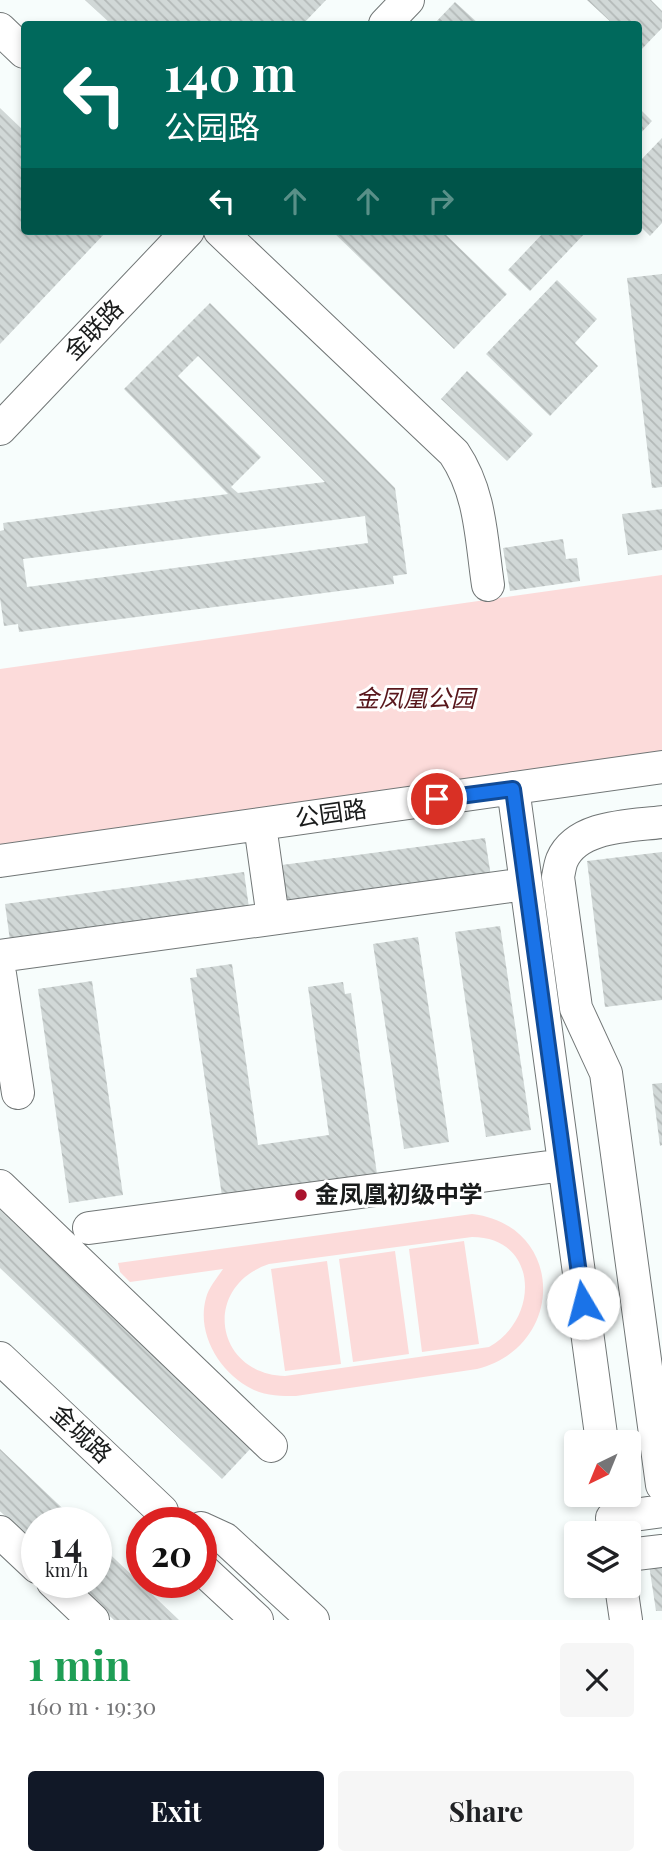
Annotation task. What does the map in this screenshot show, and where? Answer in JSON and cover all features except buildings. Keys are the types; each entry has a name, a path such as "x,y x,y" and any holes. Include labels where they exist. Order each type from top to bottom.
{"street":[{"path":"388,21 408,0"},
{"path":"0,29 21,49"},
{"name":"金联路","path":"0,429 184,235"},
{"path":"224,235 454,453 466,470 474,491 488,585"},
{"name":"公园路","path":"0,862 662,767"},
{"path":"513,789 600,1430"},
{"path":"662,822 604,830 587,836 572,846 562,859 558,877 576,1008 606,1073 662,1485"},
{"path":"260,825 274,918"},
{"path":"0,956 526,884"},
{"path":"0,974 18,1093"},
{"path":"89,1228 564,1165"},
{"path":"0,1186 271,1446"},
{"name":"金城路","path":"0,1358 161,1507"},
{"path":"612,1515 662,1511"},
{"path":"217,1535 225,1539 313,1620"},
{"path":"641,1553 662,1551"},
{"path":"217,1583 257,1620"},
{"path":"217,1588 234,1620"},
{"path":"70,1598 93,1620"},
{"path":"623,1598 626,1620"}],"green space":[{"name":"金凤凰公园","path":"662,575 662,753 0,846 0,669"},
{"path":"472,1214 503,1223 525,1240 538,1262 543,1287 539,1313 527,1337 506,1356 477,1369 296,1396 279,1396 257,1391 240,1382 213,1351 204,1325 204,1312 209,1290 223,1269 130,1282 120,1272 118,1263","holes":["472,1237 494,1241 510,1250 520,1264 525,1282 524,1300 517,1318 506,1334 489,1347 285,1376 261,1372 243,1361 231,1346 225,1328 226,1309 233,1291 247,1275 269,1264"]},
{"path":"464,1241 479,1344 422,1352 409,1249"},
{"path":"395,1251 409,1354 353,1362 339,1259"},
{"path":"327,1261 341,1364 285,1371 271,1269"}],"place":[{"name":"金凤凰初级中学","path":"301,1195"}],"route":[{"path":"437,799 513,789 583,1303"}]}
